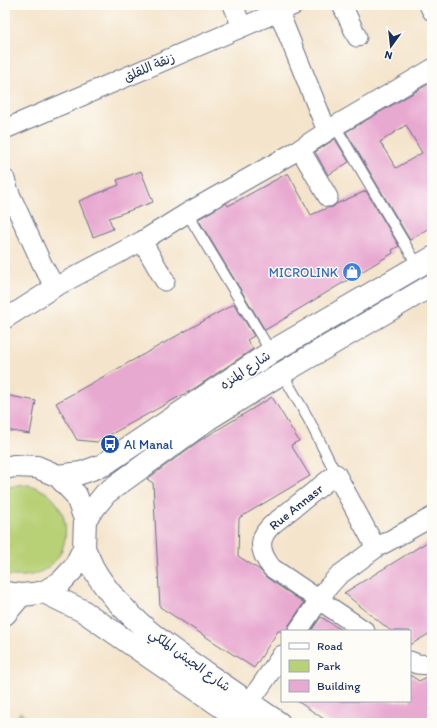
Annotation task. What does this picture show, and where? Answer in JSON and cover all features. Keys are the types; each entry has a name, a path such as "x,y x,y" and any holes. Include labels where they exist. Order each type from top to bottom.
{"street":[{"path":"233,5 242,27"},
{"path":"342,5 356,37"},
{"path":"429,5 432,11"},
{"path":"283,7 331,129"},
{"name":"زنقة اللقلق","path":"5,129 242,27 283,7"},
{"path":"5,319 55,287 142,241 187,213 300,149 331,129 432,70"},
{"path":"300,149 328,197"},
{"path":"6,188 43,266 55,287"},
{"path":"142,241 165,281"},
{"name":"شارع المنزه","path":"58,476 81,474 103,465 271,352 427,268"},
{"name":"شارع المنزه","path":"85,519 106,493 208,420 282,373 432,285"},
{"path":"5,468 14,466 37,467 58,476 76,495 85,519 84,548 75,567 61,582 44,592 13,594 5,614"},
{"name":"Rue Annasr","path":"364,630 272,568 264,555 262,541 268,529 336,474 376,548"},
{"path":"299,630 332,582 376,548 432,517"},
{"name":"شارع الجيش الملكي","path":"84,548 93,568 121,604 143,626 247,713"},
{"name":"شارع الجيش الملكي","path":"44,592 83,611 247,713 279,723"},
{"path":"247,713 281,657"},
{"path":"411,661 417,664 432,665"}],"lane":[{"path":"331,129 427,268"},
{"path":"187,213 271,352"},
{"path":"282,373 336,474"}],"green space":[{"path":"13,485 28,485 46,493 59,506 65,522 65,539 59,555 47,568 29,575 5,575 5,487"},
{"path":"20,712 35,723 13,723"}],"building":[{"path":"432,82 432,226 410,240 346,132","holes":["406,125 422,153 396,168 380,142"]},
{"path":"335,139 349,162 328,175 315,152"},
{"path":"141,171 153,202 109,218 113,229 93,237 79,201 119,185 117,180"},
{"path":"288,173 311,215 333,207 336,204 366,191 399,246 392,250 393,253 265,330 198,219 226,203 228,206"},
{"path":"234,304 254,336 247,340 253,349 195,388 97,442 77,440 56,403"},
{"path":"5,395 36,401 30,434 5,430"},
{"path":"272,397 299,441 291,445 310,476 239,518 238,556 260,570 266,577 304,603 289,625 287,630 278,631 254,668 160,607 153,483 147,479 199,441"},
{"path":"432,539 432,632 411,644 411,630 390,630 344,593"},
{"path":"321,617 341,630 312,630"},
{"path":"411,676 419,681 432,676 432,723 330,723 298,702 411,702"}],"place":[{"name":"MICROLINK","path":"352,272"},
{"name":"Al Manal","path":"110,444"}]}
